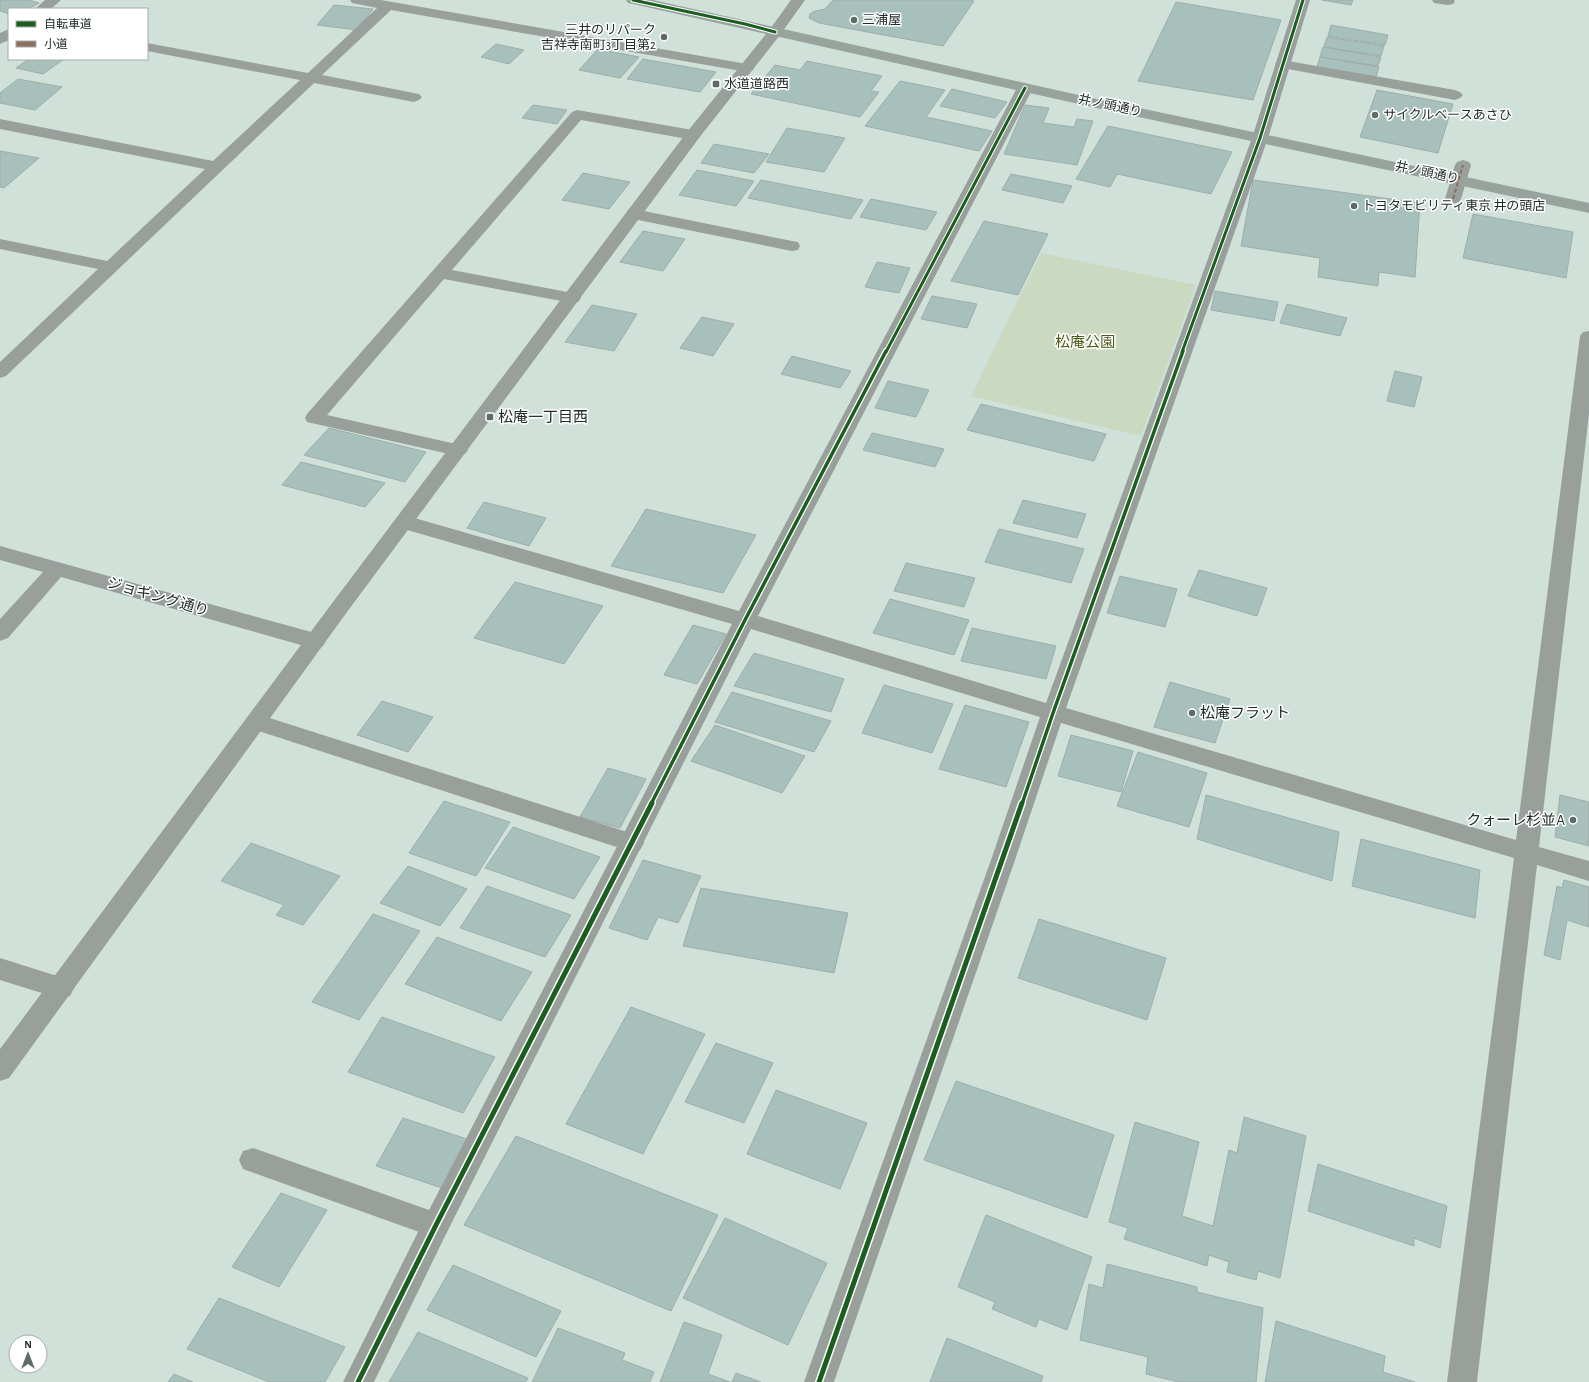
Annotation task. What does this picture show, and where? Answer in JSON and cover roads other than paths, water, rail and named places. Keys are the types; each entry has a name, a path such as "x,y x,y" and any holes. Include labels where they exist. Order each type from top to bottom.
{"main road":[{"name":"井ノ頭通り","path":"633,0 1025,88 1589,208"}],"street":[{"path":"43,8 54,0"},
{"path":"357,0 747,68"},
{"path":"0,1070 315,641 693,135 775,32 798,0"},
{"path":"819,1382 1053,713 1241,187 1260,138 1303,0"},
{"path":"0,372 387,6"},
{"path":"0,40 8,34"},
{"path":"148,47 414,97"},
{"path":"1282,64 1455,95"},
{"path":"358,1382 436,1225 745,620 1025,88"},
{"path":"458,450 314,418 578,115 693,135"},
{"path":"0,124 218,166"},
{"path":"1453,199 1463,165"},
{"path":"634,214 792,246"},
{"path":"0,244 112,267"},
{"path":"440,273 572,298"},
{"path":"1462,1382 1589,336"},
{"path":"404,522 745,620 1053,713 1589,870"},
{"name":"ジョギング通り","path":"0,553 315,641"},
{"path":"0,633 57,569"},
{"path":"257,722 632,843"},
{"path":"0,969 61,988"},
{"path":"253,1160 436,1225"}],"place":[{"name":"三浦屋","path":"854,20"},
{"name":"三井のリパーク 吉祥寺南町3丁目第2","path":"664,37"},
{"name":"水道道路西","path":"716,84"},
{"name":"サイクルベースあさひ","path":"1375,115"},
{"name":"トヨタモビリティ東京 井の頭店","path":"1354,206"},
{"name":"松庵一丁目西","path":"490,417"},
{"name":"松庵フラット","path":"1192,713"},
{"name":"クォーレ杉並A","path":"1573,820"}],"park label":[{"name":"松庵公園","path":"1085,342"}]}
